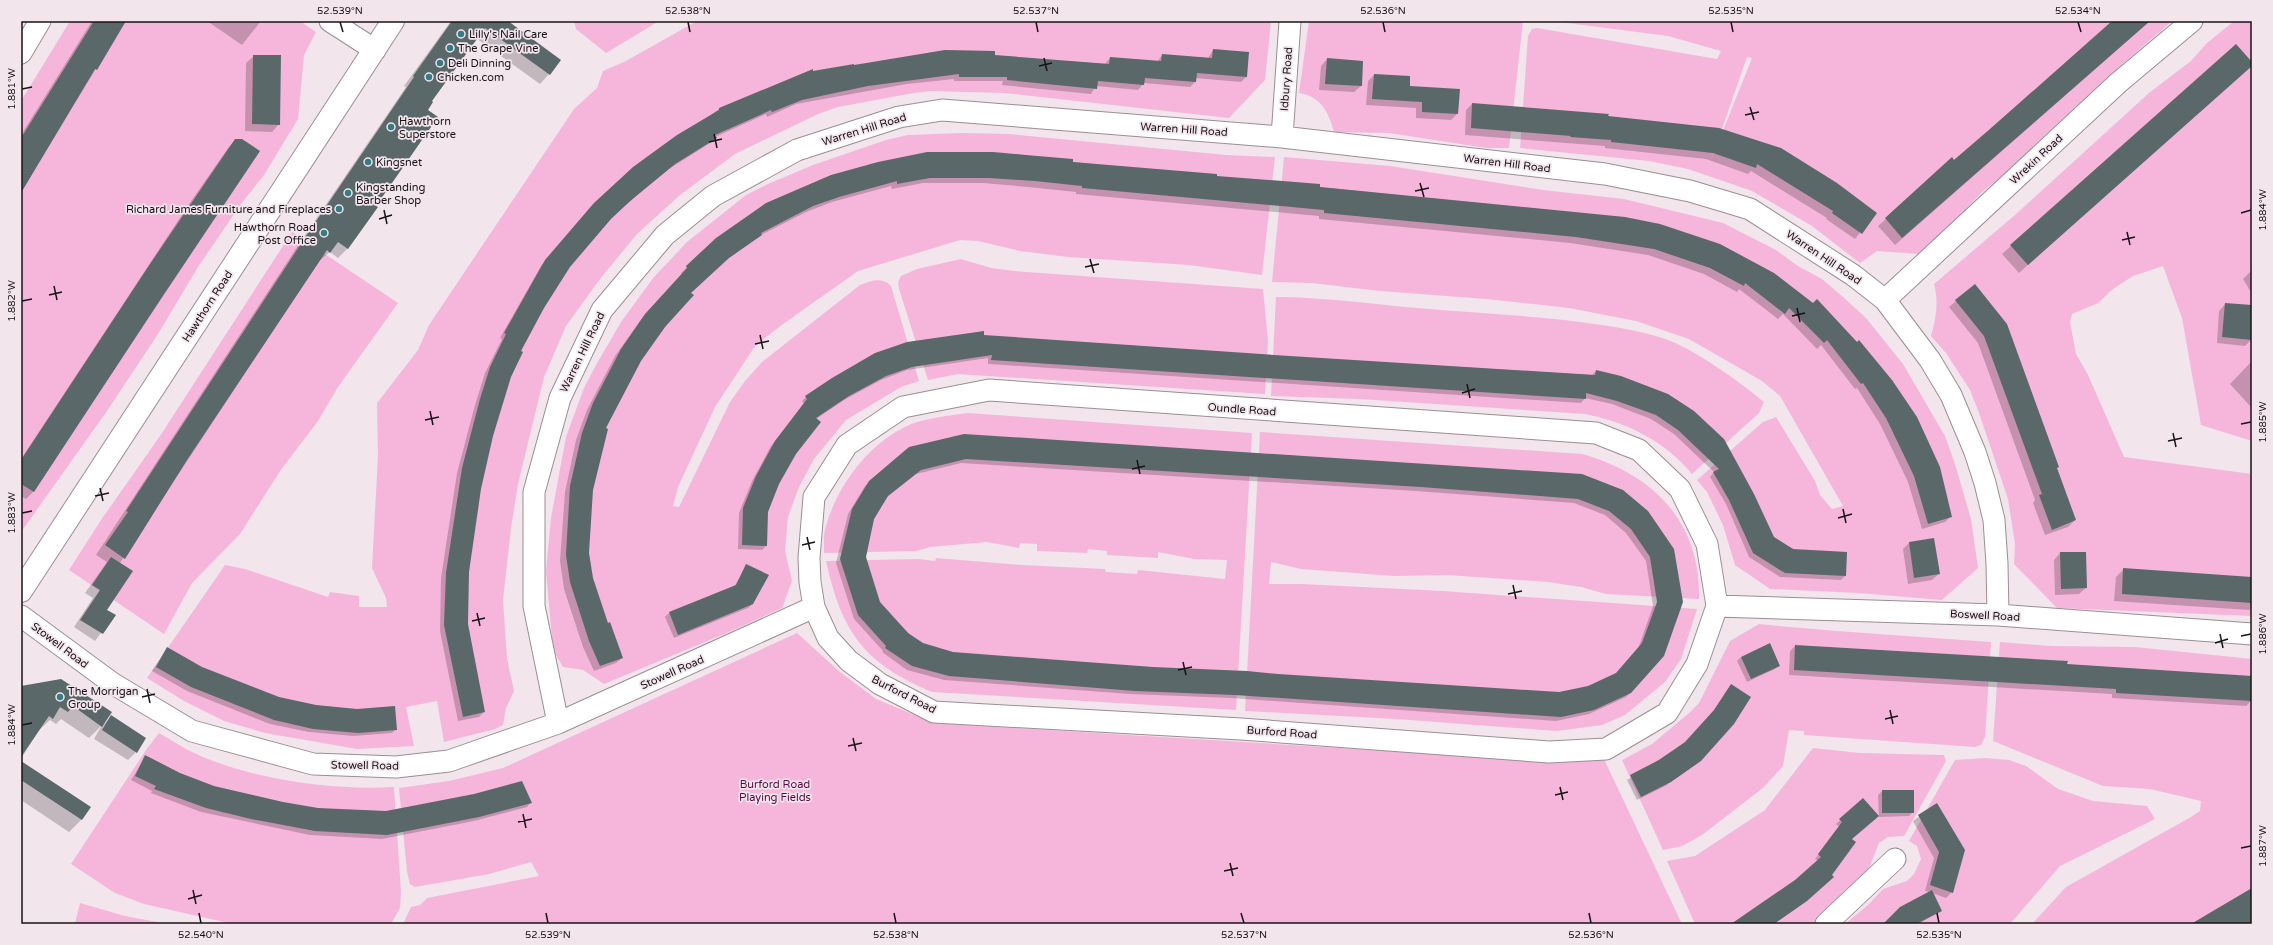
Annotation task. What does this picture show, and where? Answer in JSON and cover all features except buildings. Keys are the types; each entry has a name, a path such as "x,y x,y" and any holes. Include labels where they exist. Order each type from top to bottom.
{"street":[{"path":"21,53 40,21"},
{"path":"330,21 375,50"},
{"name":"Hawthorn Road","path":"21,591 393,21"},
{"name":"Idbury Road","path":"1282,137 1290,21"},
{"name":"Wrekin Road","path":"1885,300 2118,83 2192,21"},
{"name":"Warren Hill Road","path":"558,723 534,598 534,492 560,398 602,310 665,234 712,196 797,150 899,117 942,110 1282,137 1605,174 1690,191 1750,209 1853,274 1885,300 1930,360 1951,394 1975,452 1994,520 1998,615"},
{"name":"Oundle Road","path":"814,607 810,582 809,558 814,497 847,445 903,407 988,390 1596,433 1639,450 1680,489 1707,544 1717,606"},
{"name":"Boswell Road","path":"1717,606 1998,615 2252,634"},
{"name":"Burford Road","path":"814,607 828,638 849,661 880,684 934,712 1241,729 1549,752 1606,749 1666,713 1697,664 1717,606"},
{"name":"Stowell Road","path":"21,616 112,683 192,732 313,764 396,767 449,761 558,723 814,607"},
{"path":"1826,924 1895,859"}],"green space":[{"path":"70,21 300,21 316,32 304,55 298,119 264,175 241,204 198,267 158,334 107,411 21,532 21,101"},
{"path":"574,21 659,21 606,53 576,29"},
{"path":"697,21 1271,21 1265,80 1229,118 1004,93 930,91 838,107 818,114 735,154 680,195 637,234 600,279 566,326 544,377 518,484 511,528 503,600 507,659 514,691 506,708 503,725 495,729 444,742 437,701 406,707 414,746 357,749 265,733 224,721 184,701 147,678 225,565 245,569 328,597 330,592 359,596 359,607 387,607 386,598 372,568 378,456 377,403 418,350 429,325 574,109 597,88 603,71 626,61"},
{"path":"1309,21 1523,21 1509,148 1486,148 1389,133 1334,132 1330,118 1323,106 1313,98 1299,93"},
{"path":"1552,21 2172,21 2109,76 2001,177 1982,192 1949,227 1919,254 1877,251 1860,263 1812,226 1752,191 1688,169 1649,161 1520,148 1528,36 1532,29 1537,28 1717,59 1721,51 1668,36","holes":["1747,57 1752,58 1710,163"]},
{"path":"2234,21 2252,21 2252,441 2201,425 2182,318 2163,266 2133,276 2113,289 2098,303 2072,314 2070,322 2076,354 2088,375 2124,457 2252,474 2252,616 2057,608 2014,564 2015,544 2008,499 1979,413 1970,390 1946,353 1931,336 1936,310 1936,291 1934,284 2015,215 2149,93 2191,61 2207,43"},
{"path":"961,133 1009,134 1226,155 1275,157 1262,275 1189,265 1068,257 1020,251 978,241 960,240 858,271 783,324 755,346 715,407 678,487 673,506 679,507 730,402 745,381 762,362 860,285 877,280 888,283 891,286 919,381 901,387 846,420 814,459 799,487 788,517 785,551 792,581 782,608 729,632 604,684 583,670 563,667 553,650 546,571 551,518 566,437 584,388 596,365 621,322 654,277 687,242 746,195 768,184 813,165 886,140 908,135"},
{"path":"1284,157 1390,166 1543,190 1624,199 1723,223 1776,250 1798,266 1822,279 1843,297 1866,318 1903,364 1945,436 1971,519 1978,568 1942,600 1859,593 1770,589 1735,565 1723,525 1707,492 1697,480 1763,422 1776,417 1815,481 1820,495 1832,509 1843,506 1780,396 1762,381 1689,339 1636,321 1569,308 1486,299 1380,291 1312,283 1272,282"},
{"path":"292,232 398,303 338,387 318,421 280,471 240,534 192,583 164,634 69,570 101,520 160,436"},
{"path":"961,259 991,268 1014,271 1263,289 1268,341 1265,394 958,374 928,380 898,282 901,276 917,269"},
{"path":"1276,297 1329,299 1539,318 1635,331 1668,340 1705,359 1731,376 1764,402 1759,413 1692,474 1670,452 1644,435 1615,422 1585,414 1359,399 1271,396"},
{"path":"968,413 1252,433 1236,710 932,692 889,669 873,657 860,643 840,608 832,586 826,561 918,559 935,561 936,558 1022,565 1105,569 1106,572 1137,574 1138,570 1225,579 1227,560 1194,559 1158,552 1158,558 1107,555 1107,551 1088,549 1087,553 1037,551 1037,544 1020,543 1019,548 987,542 930,547 917,551 824,553 824,532 831,511 845,483 865,457 890,436 910,425 934,418"},
{"path":"1260,432 1582,454 1631,474 1651,488 1668,505 1682,525 1692,547 1697,571 1699,599 1606,594 1581,587 1548,582 1447,575 1394,576 1301,569 1271,562 1269,584 1302,584 1443,591 1697,609 1681,659 1665,682 1625,715 1602,725 1557,731 1396,719 1245,711"},
{"path":"1759,624 1846,632 1991,642 1985,737 1981,745 1975,747 1804,735 1804,731 1789,730 1783,766 1764,787 1702,835 1682,846 1663,850 1622,760 1652,744 1689,713 1699,703 1730,641"},
{"name":"Burford Road Playing Fields","path":"797,633 840,672 876,699 934,723 1551,761 1603,757 1682,924 403,924 411,907 420,905 427,898 539,876 531,862 489,874 415,887 410,884 407,872 399,788 449,781 503,768"},
{"path":"2000,642 2051,646 2135,647 2252,659 2252,924 2032,924 2066,887 2191,817 2200,811 2201,801 2150,789 2103,786 1993,741"},
{"path":"159,733 186,749 208,759 233,768 260,775 343,787 394,787 401,893 400,908 391,924 233,924 144,904 115,893 71,864 146,750"},
{"path":"1813,748 1860,753 1944,755 1946,761 1904,836 1888,837 1879,843 1867,873 1816,924 1695,924 1667,861 1695,856 1765,810"},
{"path":"1985,758 2009,760 2026,766 2058,789 2093,801 2147,806 2155,819 2060,866 2010,924 1845,924 1868,905 1883,889 1907,881 1914,874 1921,859 1917,846 1909,841 1955,760"},
{"path":"80,903 125,916 168,924 75,924"}],"place":[{"name":"Lilly's Nail Care","path":"461,34"},
{"name":"The Grape Vine","path":"450,48"},
{"name":"Deli Dinning","path":"440,63"},
{"name":"Chicken.com","path":"429,77"},
{"name":"Hawthorn Superstore","path":"391,127"},
{"name":"Kingsnet","path":"368,162"},
{"name":"Kingstanding Barber Shop","path":"348,193"},
{"name":"Richard James Furniture and Fireplaces","path":"339,209"},
{"name":"Hawthorn Road Post Office","path":"324,233"},
{"name":"The Morrigan Group","path":"60,697"}]}
